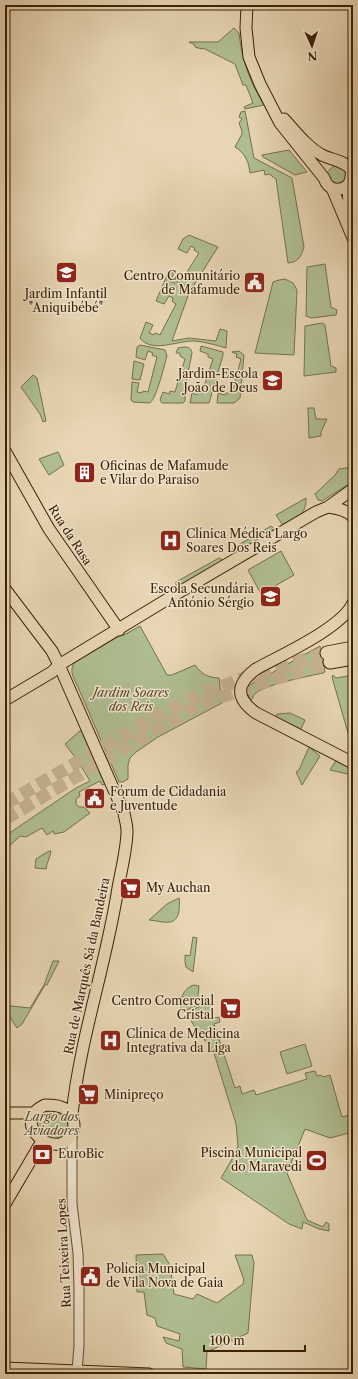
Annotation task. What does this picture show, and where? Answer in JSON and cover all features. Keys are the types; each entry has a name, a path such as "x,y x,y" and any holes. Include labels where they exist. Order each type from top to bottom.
{"highway":[{"path":"353,648 329,658 353,658"}],"main road":[{"path":"247,5 246,28 250,57 260,84 280,124 324,178 328,186 341,189 351,178"},
{"path":"267,98 283,118 312,148 322,155 349,167 351,178 348,199 353,219"},
{"path":"324,178 325,169 328,165 353,160"},
{"path":"332,188 353,238"},
{"name":"Rua da Rasa","path":"5,451 49,529 119,630"},
{"path":"5,700 52,672 59,665 119,630 171,597 316,512 328,507 353,489"},
{"path":"328,507 337,508 349,513 353,517"},
{"name":"Rua de Marquês Sá da Bandeira","path":"5,589 52,651 124,813 127,832 114,918 82,1047 72,1115"},
{"path":"353,603 342,617 325,630 256,669 247,676 242,684 243,701 256,713 353,764"},
{"path":"61,1107 74,1095"},
{"path":"45,1105 61,1107 72,1115 74,1130 68,1140 62,1143 54,1144 42,1141 33,1129 33,1118 38,1108 45,1105"},
{"path":"8,1113 33,1118"},
{"path":"5,1204 42,1141"},
{"path":"5,1368 149,1374"}],"street":[{"name":"Rua Teixeira Lopes","path":"72,1135 72,1204 78,1253 79,1346 77,1371"}],"green space":[{"path":"234,28 239,33 245,62 251,79 264,105 245,109 244,107 253,103 246,85 243,85 235,64 203,48 195,47 195,45 189,42 218,42"},
{"path":"245,111 254,158 292,178 304,247 299,258 292,262 288,263 276,179 269,174 265,175 264,170 250,173 246,158 235,147 242,134 239,123 242,119 239,117 241,112"},
{"path":"289,150 307,172 295,175 262,155"},
{"path":"335,166 346,168 347,181 334,185 328,173 331,168"},
{"path":"189,235 218,247 189,293 172,341 189,338 216,341 220,329 227,331 226,348 195,341 158,346 145,343 140,338 146,322 153,325 149,333 160,335 176,304 172,301 173,298 169,296 164,304 156,301 169,271 174,274 170,281 180,283 199,253 191,246 187,253 178,249 183,239"},
{"path":"325,264 331,307 337,310 336,315 311,318 306,316 307,267"},
{"path":"285,279 293,283 297,290 294,355 255,353 273,282"},
{"path":"322,323 325,325 331,366 336,368 336,372 304,376 305,326"},
{"path":"140,345 165,350 167,356 158,388 153,400 150,403 133,402 131,400 132,382 139,383 137,392 148,392 157,357 148,351 145,360 136,357 137,347"},
{"path":"201,346 223,352 223,355 209,403 190,403 192,393 197,395 198,392 202,393 213,359 208,357 208,354 200,351"},
{"path":"178,348 190,348 192,353 185,388 185,401 183,403 162,403 160,400 163,392 169,394 170,391 175,392 185,359 180,356 180,353 176,353"},
{"path":"239,351 244,355 240,398 234,403 217,403 218,393 225,395 226,393 232,393 241,359 236,357 237,354 232,352"},
{"path":"134,361 144,364 140,380 132,379"},
{"path":"33,375 37,378 46,421 43,422 40,414 21,387"},
{"path":"308,408 314,408 316,419 327,419 321,432 321,436 309,438"},
{"path":"58,452 64,465 49,475 39,459"},
{"path":"353,467 352,482 322,501 318,500 315,494 335,475 339,469"},
{"path":"306,498 306,504 303,512 294,520 285,525 282,524 276,515"},
{"path":"271,526 275,529 274,532 236,553 232,550 233,548"},
{"path":"281,551 294,575 261,594 248,570"},
{"path":"219,558 223,560 222,563 180,587 176,585 176,582"},
{"name":"Jardim Soares dos Reis","path":"140,626 167,675 172,675 195,665 206,675 219,678 222,703 158,737 136,752 130,758 128,765 128,779 123,782 119,782 74,678 72,669 74,663 121,635 124,635"},
{"path":"320,646 325,672 275,684 258,691 251,701 248,694 250,685"},
{"path":"333,675 336,678 353,675 353,756 350,755 350,740 332,677"},
{"path":"290,713 305,720 301,729 276,717 277,714"},
{"path":"81,730 105,784 102,785 100,781 79,792 80,796 76,799 76,804 79,807 84,807 90,813 64,832 54,834 53,831 47,835 42,828 26,837 20,836 5,850 5,836 76,788 90,781 65,744"},
{"path":"309,747 320,756 302,785 296,772 299,770"},
{"path":"337,761 353,770 353,780 351,780 352,775 330,770"},
{"path":"51,851 46,869 35,868 36,859"},
{"path":"179,898 179,911 175,920 172,922 163,922 149,920 167,904"},
{"path":"193,937 197,938 193,972 186,967 185,955 190,956"},
{"path":"53,961 59,961 47,985 45,985 22,1024 17,1028 5,1010 5,1003 11,1006 30,1008 44,985"},
{"path":"194,985 199,986 197,1005 183,1012 181,1008 182,996 187,989"},
{"path":"207,1002 209,1003 214,1018 219,1017 220,1022 214,1024 235,1088 240,1086 242,1094 254,1090 256,1095 307,1079 305,1073 315,1071 317,1076 321,1075 323,1077 330,1075 342,1117 353,1114 353,1132 330,1138 305,1129 287,1173 307,1220 323,1227 326,1222 329,1224 329,1231 319,1229 303,1222 302,1229 289,1224 221,1178 238,1146 236,1124 214,1053 187,1013"},
{"path":"305,1044 312,1066 287,1074 280,1052"},
{"name":"Largo dos Aviadores","path":"48,1109 58,1111 66,1117 70,1130 60,1140 42,1136 36,1123 38,1114"},
{"path":"163,1254 170,1265 174,1294 193,1299 197,1294 217,1303 243,1284 244,1280 235,1255 252,1255 254,1263 248,1333 207,1352 206,1369 183,1367 182,1349 166,1343 163,1337 179,1341 180,1334 157,1326 155,1318 147,1315 144,1292 137,1292 136,1255"}],"tunnel":[{"path":"5,804 157,716 201,694 253,675 327,653"},
{"path":"5,819 162,726 204,703 255,685 330,662"}],"place":[{"name":"Jardim Infantil \"Aniquibébé\"","path":"66,273"},
{"name":"Centro Comunitário de Mafamude","path":"255,283"},
{"name":"Jardim-Escola João de Deus","path":"273,381"},
{"name":"Oficinas de Mafamude e Vilar do Paraiso","path":"84,473"},
{"name":"Clínica Médica Largo Soares Dos Reis","path":"170,541"},
{"name":"Escola Secundária António Sérgio","path":"270,596"},
{"name":"Fórum de Cidadania e Juventude","path":"94,799"},
{"name":"My Auchan","path":"130,888"},
{"name":"Centro Comercial Cristal","path":"230,1008"},
{"name":"Clínica de Medicina Integrativa da Liga","path":"111,1041"},
{"name":"Minipreço","path":"89,1095"},
{"name":"EuroBic","path":"43,1154"},
{"name":"Piscina Municipal do Maravedi","path":"317,1160"},
{"name":"Polícia Municipal de Vila Nova de Gaia","path":"91,1276"}]}
